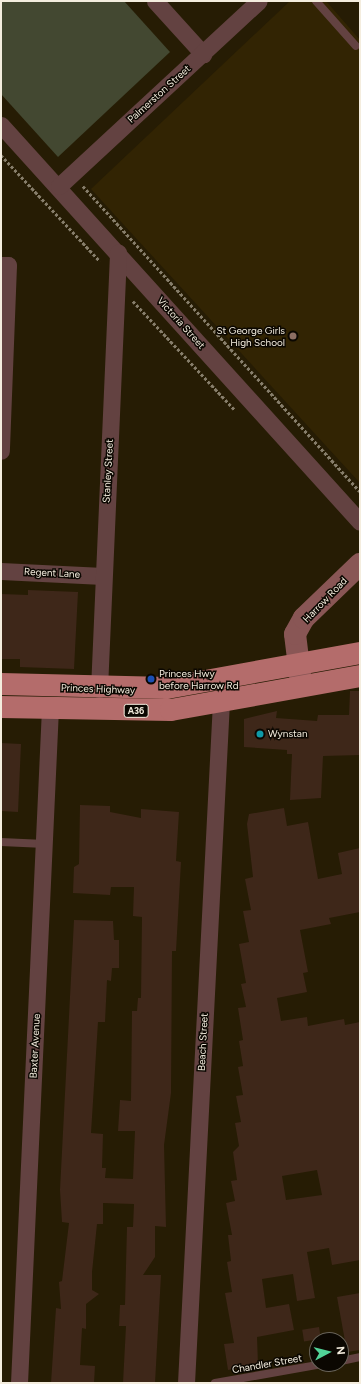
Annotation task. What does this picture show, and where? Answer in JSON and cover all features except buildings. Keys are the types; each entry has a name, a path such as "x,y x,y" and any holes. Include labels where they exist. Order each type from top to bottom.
{"highway":[{"name":"Princes Highway","path":"1,707 152,711 221,702 360,653"},
{"name":"Princes Highway","path":"1,684 99,689 173,687 300,675 360,676"}],"main road":[{"name":"Harrow Road","path":"300,675 296,634 304,618 360,564"}],"street":[{"path":"155,1 203,54"},
{"name":"Palmerston Street","path":"58,186 259,1"},
{"name":"Victoria Street","path":"1,125 118,252 360,522"},
{"name":"Stanley Street","path":"99,689 118,252"},
{"path":"1,265 8,265 1,451"},
{"name":"Regent Lane","path":"1,570 103,576"},
{"name":"Beach Street","path":"186,1383 221,702"},
{"name":"Baxter Avenue","path":"19,1383 45,844 50,708"}],"lane":[{"path":"316,1 356,46"},
{"path":"1,842 45,844"},
{"path":"349,1359 360,1357"},
{"name":"Chandler Street","path":"215,1383 309,1366"}],"path":[{"path":"1,155 100,261"},
{"path":"83,186 360,491"}],"shaded area":[{"name":"St George Girls High School","path":"290,1 326,1 360,40 360,483 91,189"}],"green space":[{"path":"1,1 124,1 170,52 58,157 1,94"}],"place":[{"name":"St George Girls High School","path":"293,336"},
{"name":"Princes Hwy before Harrow Rd","path":"151,679"},
{"name":"Wynstan","path":"260,734"}]}
